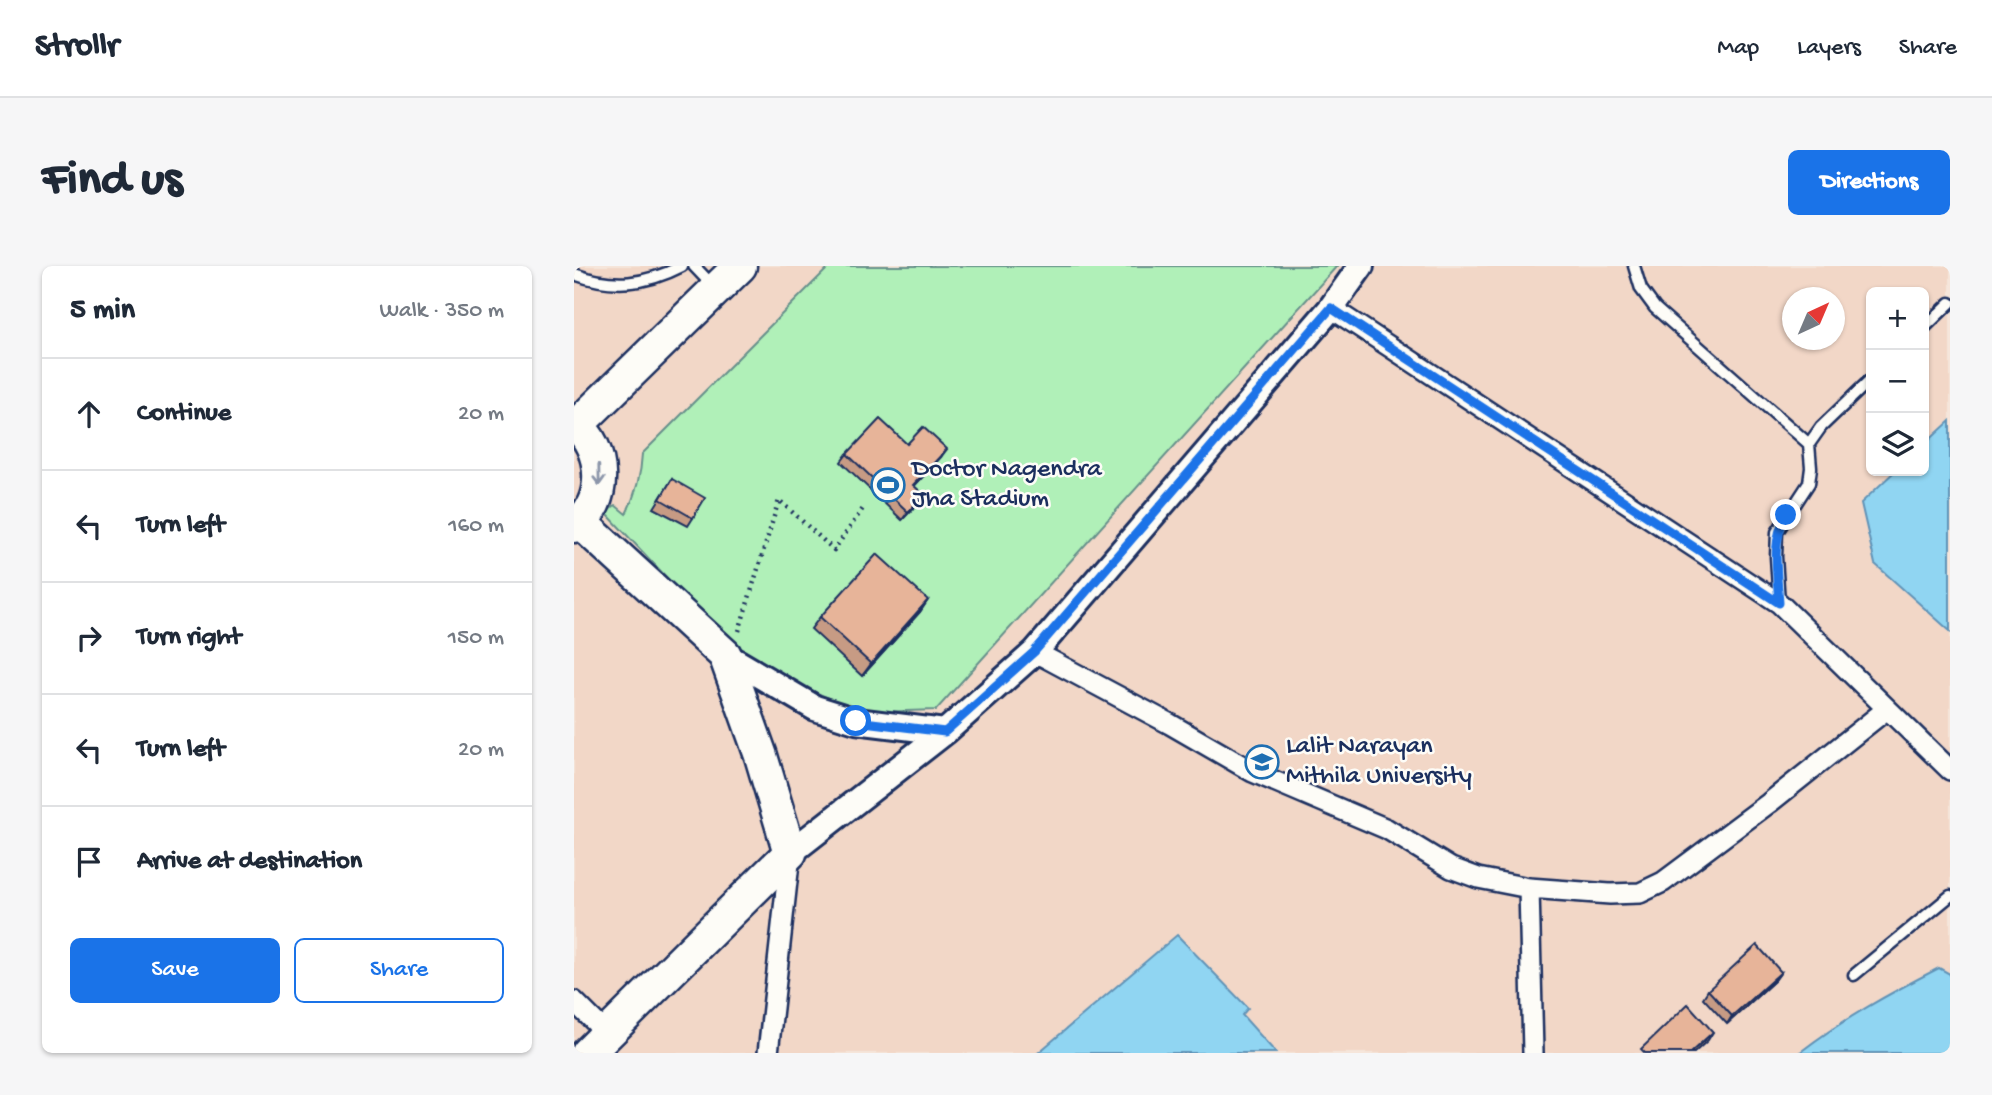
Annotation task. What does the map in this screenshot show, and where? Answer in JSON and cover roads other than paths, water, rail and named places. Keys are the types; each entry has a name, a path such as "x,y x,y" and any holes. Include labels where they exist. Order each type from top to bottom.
{"main road":[{"path":"598,1044 790,853 761,756 725,655 577,524 596,497 599,466 594,447 576,424 740,266"}],"street":[{"path":"768,1053 790,853 945,732 1034,652 1331,308 1361,266"},
{"path":"1331,308 1779,603 1950,770"},
{"path":"1034,652 1170,724 1253,772 1387,829 1451,868 1478,878 1529,888 1609,894 1640,894 1663,882 1769,803 1887,709"},
{"path":"725,655 815,708 856,721 945,732"},
{"path":"1529,888 1533,1053"},
{"path":"574,1001 598,1044"}],"lane":[{"path":"574,274 620,284 650,281 682,266"},
{"path":"694,266 716,289"},
{"path":"1634,266 1641,289 1655,308 1809,444"},
{"path":"1929,323 1950,303"},
{"path":"1779,603 1777,532 1808,483 1811,468 1809,444 1821,427 1866,384"},
{"path":"1854,975 1950,897"}],"water":[{"path":"1950,421 1950,631 1875,564 1861,503 1890,476 1929,476 1929,440"},
{"path":"1177,935 1248,1008 1242,1015 1276,1053 1038,1053"},
{"path":"1939,968 1950,974 1950,1053 1799,1053 1867,1007"}],"place":[{"name":"Doctor Nagendra Jha Stadium","path":"888,485"},
{"name":"Lalit Narayan Mithila University","path":"1262,762"}]}
